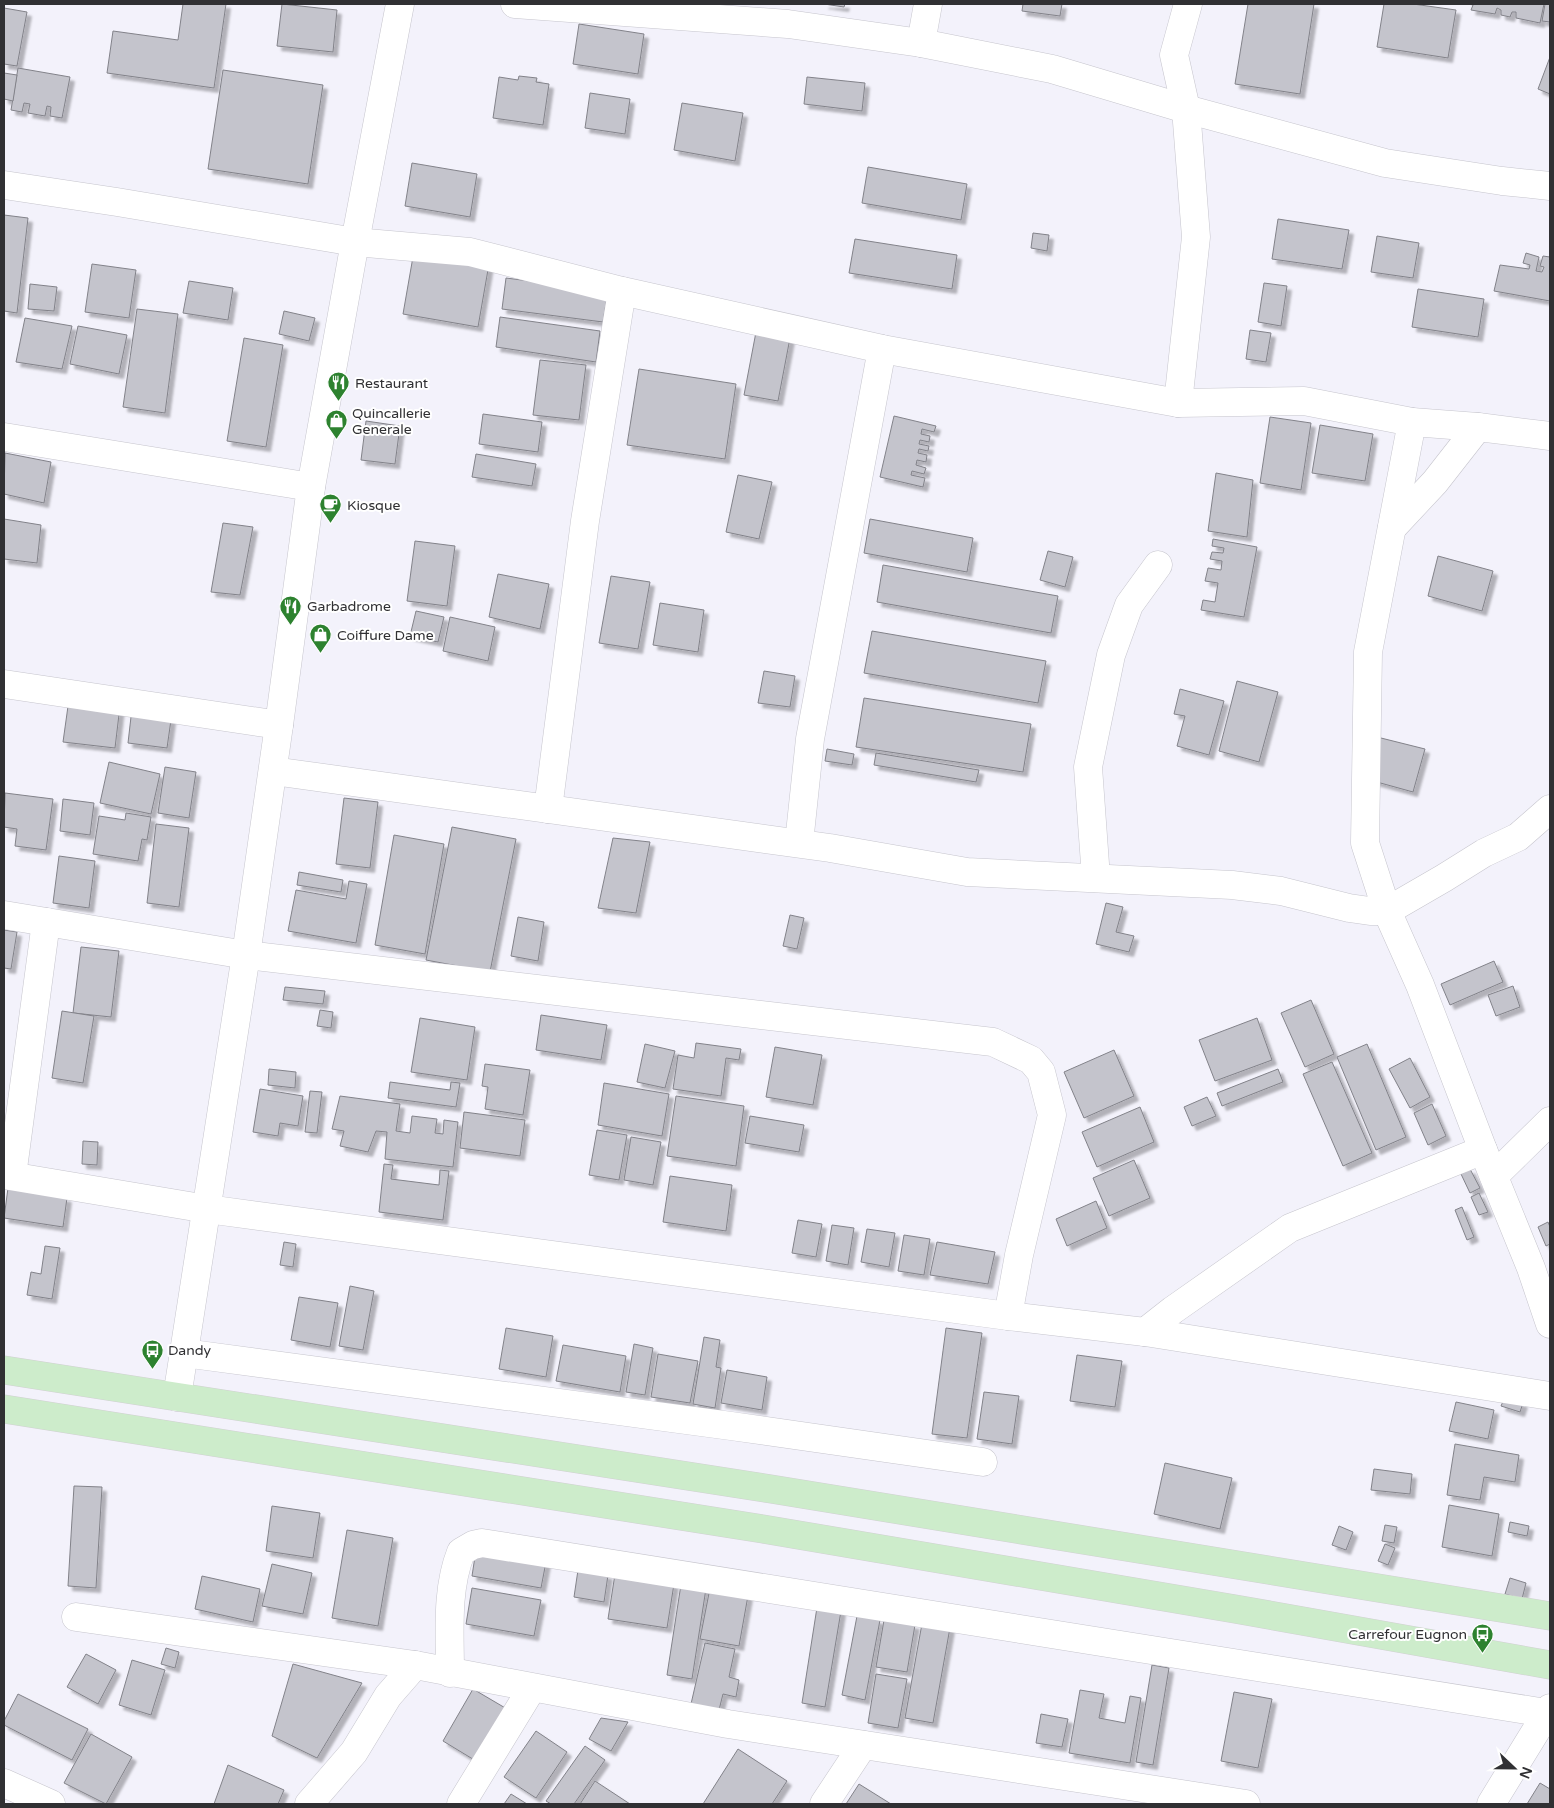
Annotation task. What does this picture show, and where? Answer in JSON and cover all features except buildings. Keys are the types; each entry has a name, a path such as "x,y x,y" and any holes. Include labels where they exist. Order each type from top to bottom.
{"main road":[{"path":"4,1370 771,1489 1550,1616"},
{"path":"4,1409 782,1533 1245,1611 1550,1665"}],"street":[{"path":"177,1397 246,955 311,487 400,4"},
{"path":"515,4 674,10 921,42 1052,69 1186,109 1385,163 1502,181 1550,186"},
{"path":"921,42 928,4"},
{"path":"1178,403 1196,237 1186,109 1174,55 1188,4"},
{"path":"4,185 355,242 470,252 622,290 882,349 1178,403 1304,401 1412,422 1478,427 1550,436"},
{"path":"548,809 585,521 622,290"},
{"path":"799,844 810,739 882,349"},
{"path":"1412,422 1368,652 1365,843 1387,911 1420,985 1483,1150 1494,1176 1541,1267 1550,1324"},
{"path":"1392,528 1435,482 1478,427"},
{"path":"4,437 311,487"},
{"path":"1096,878 1088,766 1111,655 1129,605 1158,565"},
{"path":"4,684 279,726"},
{"path":"272,771 799,844 967,872 1232,885 1281,891 1349,908 1370,911 1387,911 1484,853 1518,838 1550,809"},
{"path":"1518,838 1550,835"},
{"path":"4,915 246,955 992,1042 1031,1060 1041,1072 1052,1115 1019,1256 1008,1316"},
{"path":"46,922 8,1176 207,1209 1008,1316 1145,1332 1550,1396"},
{"path":"1494,1176 1550,1121"},
{"path":"1145,1332 1173,1310 1290,1228 1483,1150"},
{"path":"184,1353 731,1426 983,1462"},
{"path":"450,1673 450,1594 454,1569 461,1552 473,1545 482,1543 1548,1711 1491,1804"},
{"path":"76,1617 415,1666 728,1724 863,1745 1098,1794 1246,1804"},
{"path":"309,1804 354,1752 388,1696 415,1666"},
{"path":"460,1804 532,1688"},
{"path":"824,1804 863,1745"},
{"path":"4,1783 51,1804"}],"place":[{"name":"Restaurant","path":"339,402"},
{"name":"Quincallerie Generale","path":"336,440"},
{"name":"Kiosque","path":"331,524"},
{"name":"Garbadrome","path":"291,625"},
{"name":"Coiffure Dame","path":"321,654"},
{"name":"Dandy","path":"152,1369"},
{"name":"Carrefour Eugnon","path":"1483,1653"}]}
